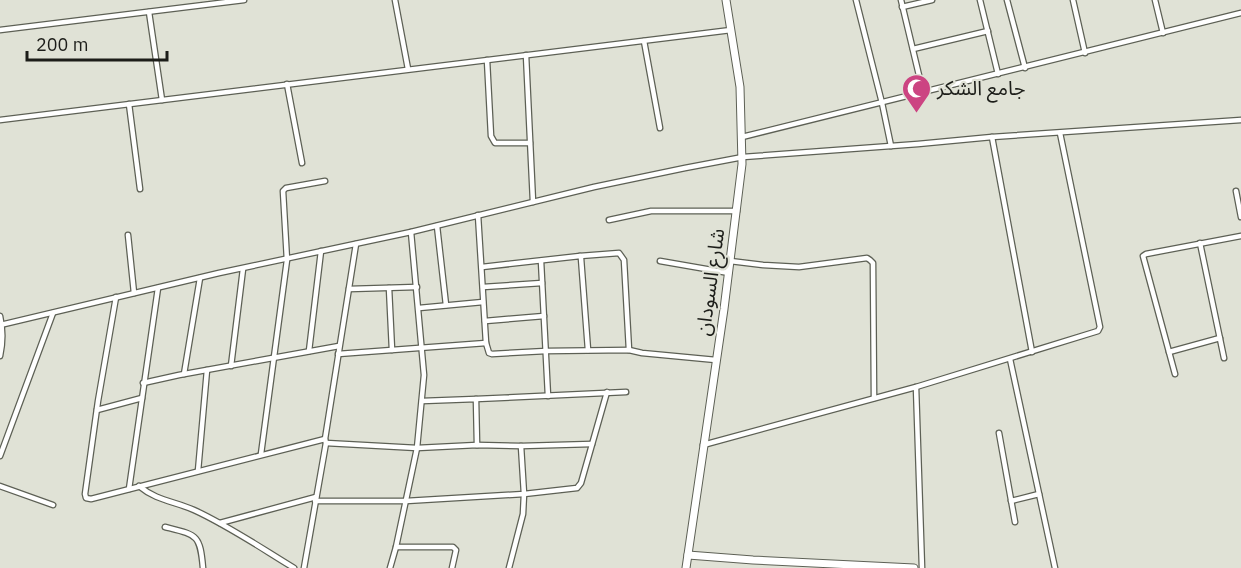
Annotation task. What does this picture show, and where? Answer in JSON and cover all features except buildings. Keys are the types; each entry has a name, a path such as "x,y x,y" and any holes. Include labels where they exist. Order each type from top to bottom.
{"main road":[{"name":"شارع السودان","path":"686,568 729,273 742,157 740,87 726,0"},
{"path":"688,555 914,568"}],"street":[{"path":"0,30 244,0"},
{"path":"395,0 408,69"},
{"path":"856,0 891,146"},
{"path":"901,0 923,92"},
{"path":"903,7 932,0"},
{"path":"980,0 998,74"},
{"path":"1009,0 1025,68"},
{"path":"1073,0 1084,53"},
{"path":"1155,0 1163,33"},
{"path":"149,12 162,100"},
{"path":"742,137 1241,14"},
{"path":"0,120 732,30"},
{"path":"913,49 987,32"},
{"path":"644,41 660,128"},
{"path":"526,55 533,202"},
{"path":"487,60 493,141 495,144 530,143"},
{"path":"288,84 302,163"},
{"path":"129,104 140,189"},
{"path":"1,325 533,202 742,157 1241,120"},
{"path":"703,445 916,387 1097,332 1100,328 1060,134"},
{"path":"992,137 1032,352"},
{"path":"261,454 287,260 283,191 286,188 325,181"},
{"path":"1236,191 1241,217"},
{"path":"609,220 651,211 737,211"},
{"path":"478,215 486,344 488,351 492,354 629,350 716,360"},
{"path":"437,226 446,305"},
{"path":"390,568 417,448 424,375 411,232"},
{"path":"128,235 134,293"},
{"path":"1174,374 1143,256 1241,236"},
{"path":"1200,243 1224,358"},
{"path":"304,568 356,244"},
{"path":"309,351 321,251"},
{"path":"482,267 619,253 624,260 629,350"},
{"path":"580,256 582,258 588,350"},
{"path":"730,261 799,267 867,258 870,260 873,263 874,285 874,398"},
{"path":"541,261 548,396"},
{"path":"660,261 729,273"},
{"path":"231,366 243,269"},
{"path":"184,374 200,278"},
{"path":"483,287 542,283"},
{"path":"349,290 417,287"},
{"path":"129,489 158,288"},
{"path":"389,288 392,350"},
{"path":"116,297 97,410 86,498 91,499 261,454 325,441 417,448 592,444"},
{"path":"419,308 483,302"},
{"path":"0,456 53,313"},
{"path":"0,316 3,344 0,356"},
{"path":"485,321 544,316"},
{"path":"1169,352 1220,338"},
{"path":"338,354 486,344"},
{"path":"143,383 339,346"},
{"path":"1010,359 1054,568"},
{"path":"198,471 207,370"},
{"path":"916,387 922,568"},
{"path":"220,523 316,499 406,501 574,489 581,483 607,392"},
{"path":"422,400 626,392"},
{"path":"97,410 142,398"},
{"path":"476,399 477,445"},
{"path":"0,430 8,433"},
{"path":"999,433 1015,522"},
{"path":"509,568 523,514 524,494 520,446"},
{"path":"0,486 53,505"},
{"path":"139,486 157,498 192,508 294,568"},
{"path":"1011,501 1039,494"},
{"path":"165,527 197,537 203,568"},
{"path":"396,547 453,547 456,550 452,568"}],"place":[{"name":"جامع الشكر","path":"916,114"}]}
